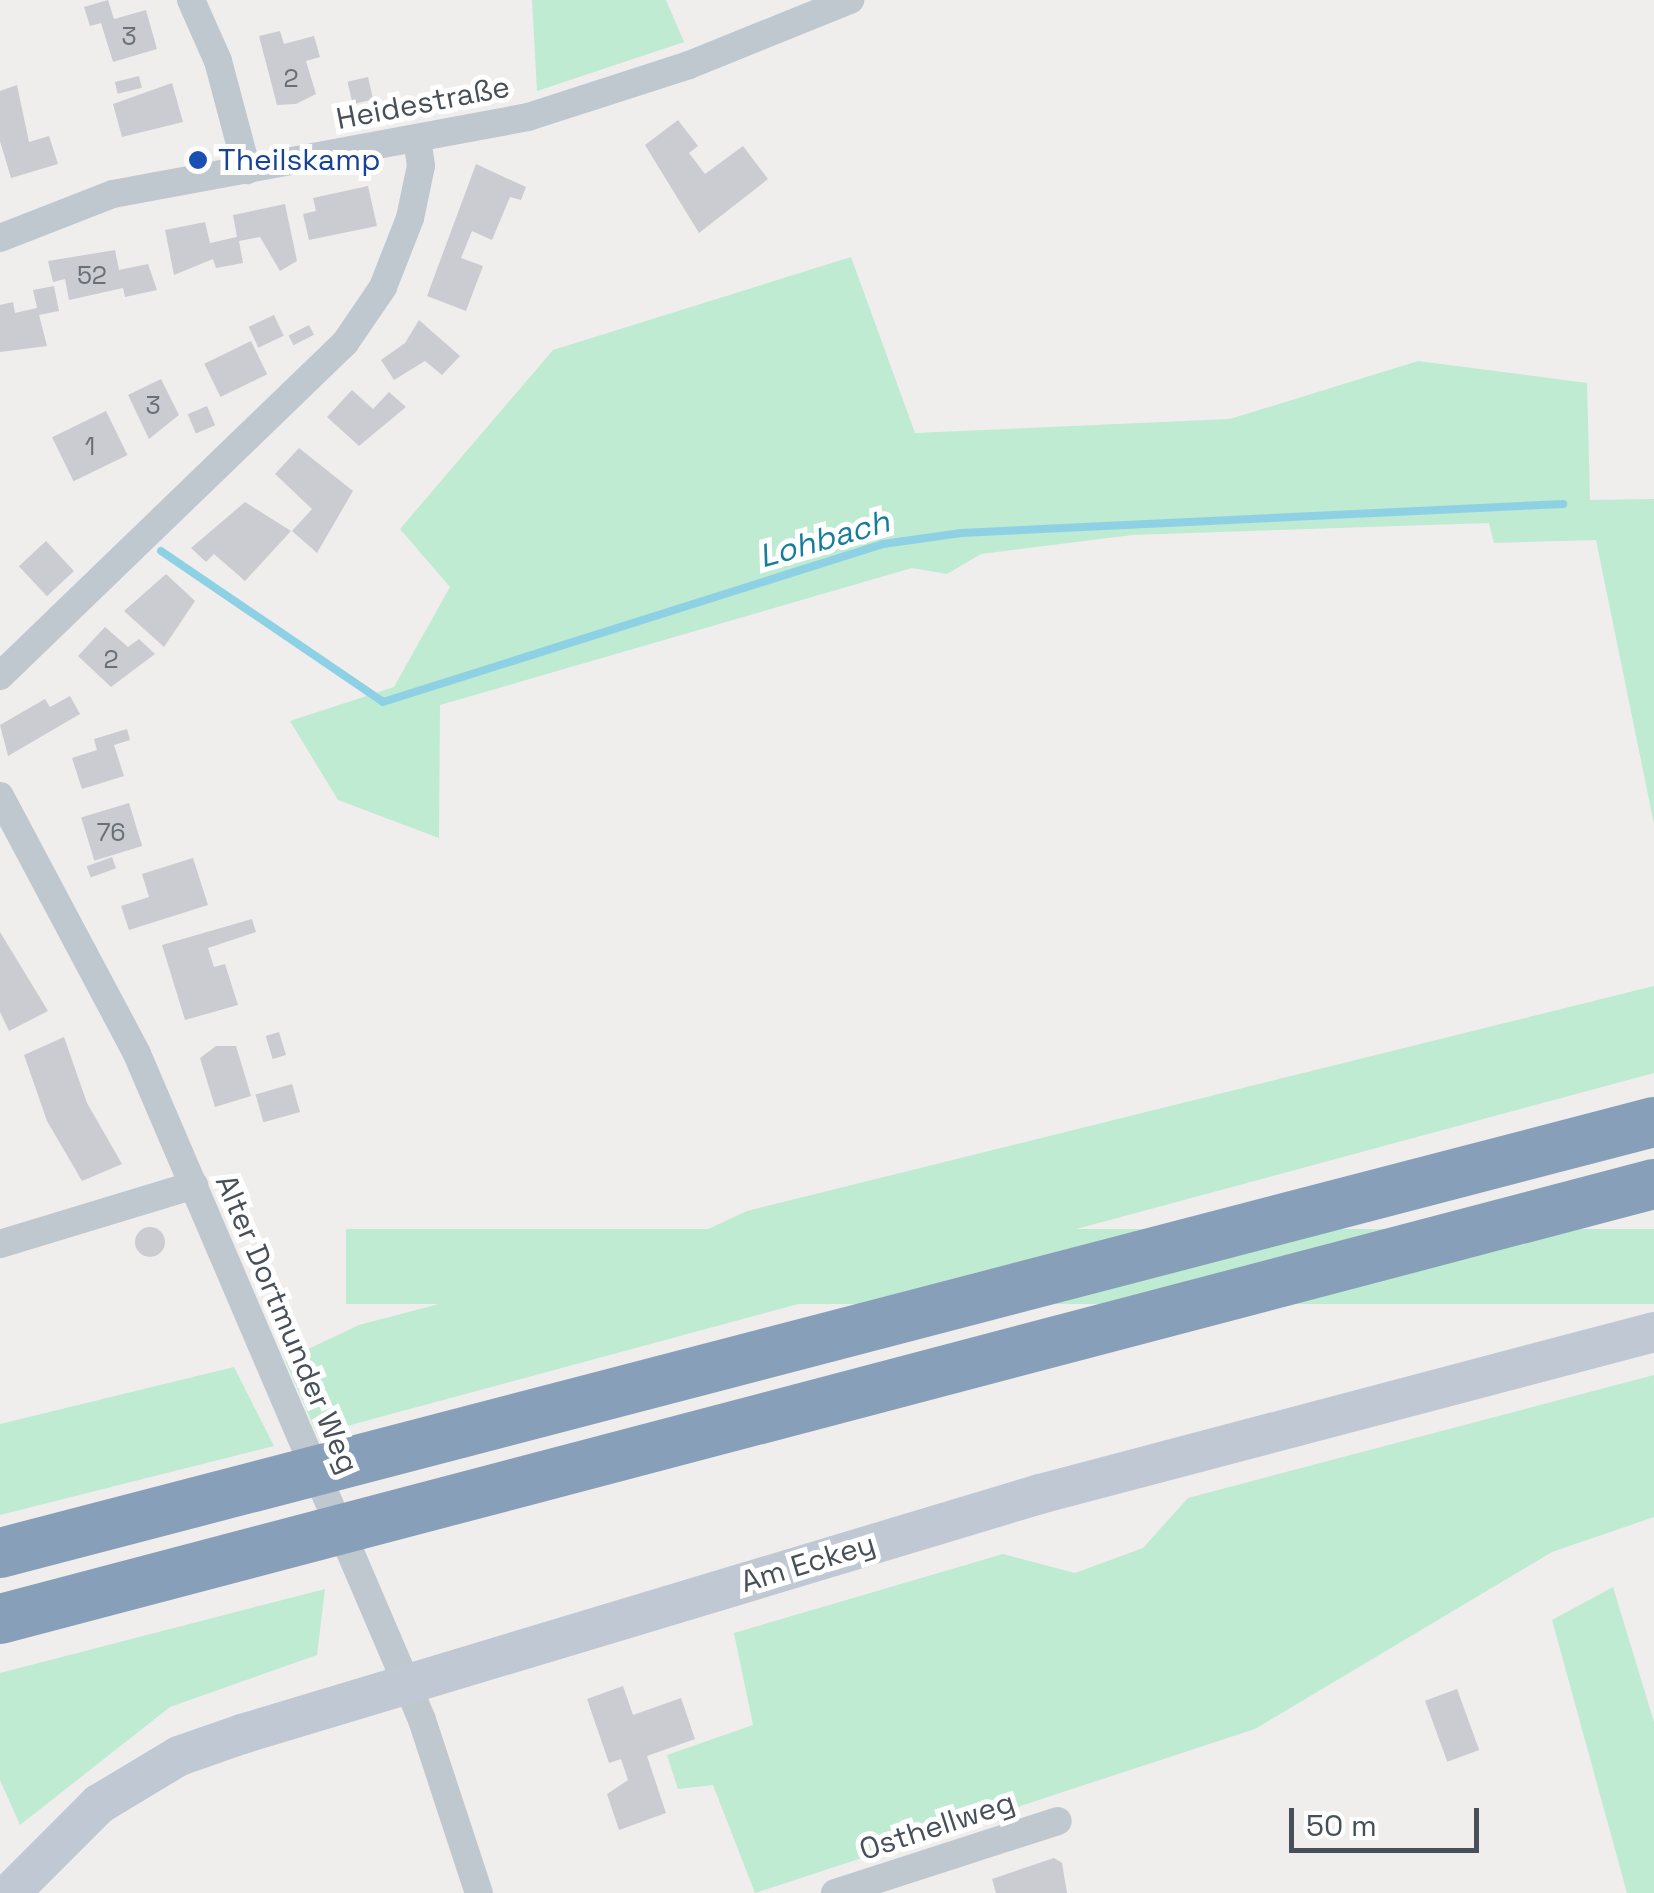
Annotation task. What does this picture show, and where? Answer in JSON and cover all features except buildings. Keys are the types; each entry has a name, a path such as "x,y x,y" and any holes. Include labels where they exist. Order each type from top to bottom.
{"highway":[{"path":"0,1552 1654,1122"},
{"path":"0,1619 1654,1184"}],"street":[{"path":"191,0 218,61 247,170"},
{"name":"Heidestraße","path":"0,238 113,194 528,117 690,65 850,0"},
{"path":"0,676 345,343 383,287 410,218 421,166 416,138"},
{"name":"Alter Dortmunder Weg","path":"0,796 110,995 194,1185 449,1791 479,1893"},
{"path":"0,1244 194,1185"},
{"name":"Am Eckey","path":"10,1893 99,1804 179,1756 402,1681 1040,1494 1654,1332"},
{"name":"Osthellweg","path":"836,1893 1058,1821"}],"green space":[{"path":"532,0 666,0 684,42 537,91"},
{"path":"851,257 915,433 1230,419 1418,361 1587,383 1590,500 1654,499 1654,824 1596,540 1494,543 1489,523 1132,535 981,554 947,574 912,568 440,705 439,838 338,800 290,721 394,687 450,587 400,529 553,350"},
{"path":"1654,986 1654,1073 317,1434 285,1360 359,1325 689,1238 747,1211"},
{"path":"346,1229 1654,1229 1654,1304 346,1304"},
{"path":"234,1367 274,1446 0,1515 0,1424"},
{"path":"1654,1375 1654,1517 1552,1552 1255,1729 755,1893 713,1785 678,1789 667,1755 753,1725 734,1633 1003,1554 1075,1573 1143,1548 1188,1498"},
{"path":"1613,1587 1654,1722 1654,1893 1627,1893 1552,1620"},
{"path":"325,1589 317,1655 170,1707 20,1825 0,1780 0,1673"}],"waterway":[{"name":"Lohbach","path":"161,551 383,702 883,544 961,533 1563,504"}],"place":[{"name":"Theilskamp","path":"198,160"}]}
